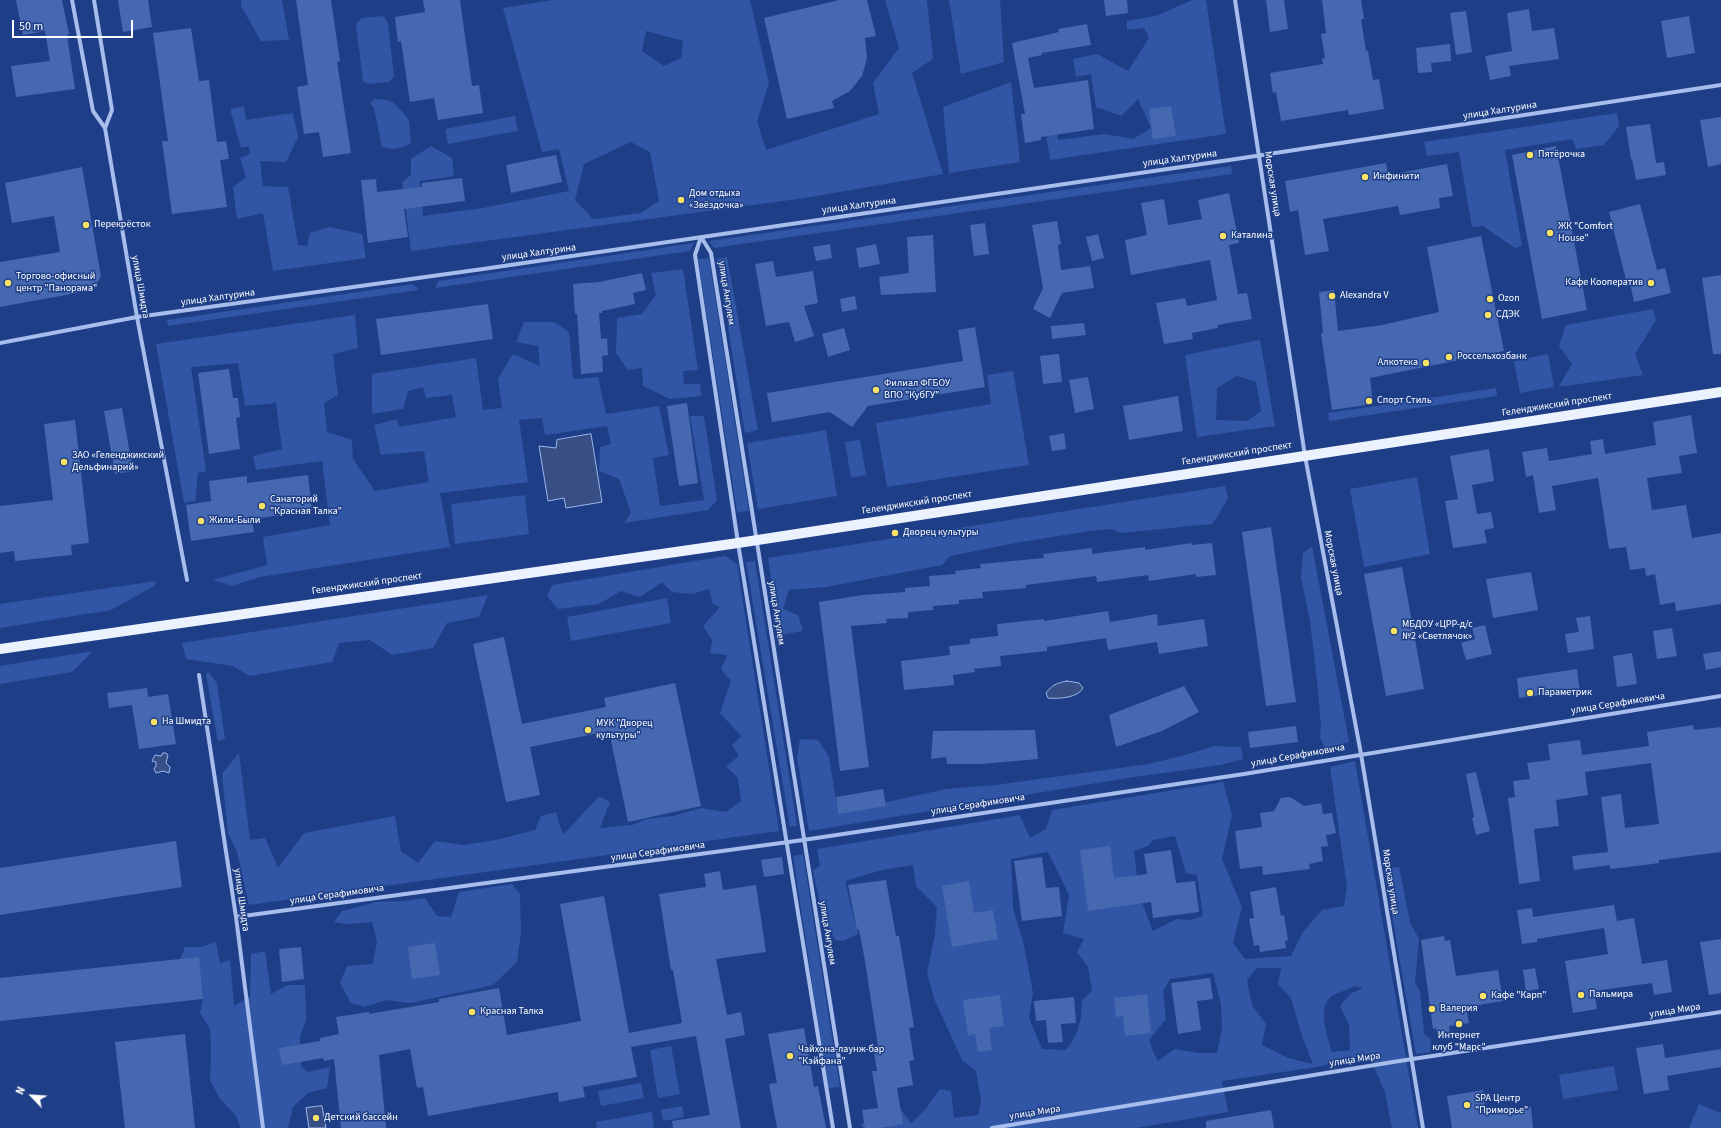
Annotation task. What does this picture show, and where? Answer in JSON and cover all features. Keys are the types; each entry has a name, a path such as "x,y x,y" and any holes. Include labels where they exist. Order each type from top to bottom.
{"main road":[{"name":"Геленджикский проспект","path":"0,649 738,543 756,539 1721,392"}],"street":[{"name":"улица Шмидта","path":"72,0 93,111 105,128 137,317 187,580"},
{"path":"94,0 112,110 105,128"},
{"name":"Морская улица","path":"1235,0 1304,456 1361,754 1423,1128"},
{"name":"улица Халтурина","path":"0,344 137,317 701,237 1721,85"},
{"path":"701,237 695,256 738,543 833,1128"},
{"name":"улица Ангулем","path":"701,237 711,253 803,840 850,1128"},
{"name":"улица Шмидта","path":"199,675 236,917 263,1128"},
{"name":"улица Серафимовича","path":"236,917 803,840 1244,774 1721,696"},
{"name":"улица Мира","path":"992,1128 1411,1060 1721,1012"}],"shaded area":[{"path":"241,0 282,0 289,40 261,41 241,6"},
{"path":"553,0 750,0 769,83 757,121 766,150 879,114 873,83 899,48 885,0 927,0 933,59 912,73 943,174 805,198 411,251 402,182 411,175 411,159 431,146 452,158 454,176 420,181 423,216 483,208 569,191 559,149 542,152 503,8","holes":["646,31 683,41 681,58 664,66 642,51","631,142 650,152 659,201 641,213 593,219 575,200 584,164"]},
{"path":"949,0 1000,0 1004,62 961,74"},
{"path":"1192,0 1206,0 1226,134 1050,160 1043,114 1054,112 1058,140 1105,134 1133,139 1151,128 1138,99 1121,116 1096,107 1091,74 1076,77 1073,59 1097,54 1128,71 1149,38 1144,28 1127,30 1127,21 1156,16"},
{"path":"384,16 388,23 394,76 389,82 368,84 363,81 356,25 361,18"},
{"path":"1011,82 1020,162 949,173 943,107"},
{"path":"374,99 387,100 394,103 406,116 409,121 411,143 404,147 397,148 382,147 374,108 370,104"},
{"path":"244,106 246,120 293,113 298,137 286,162 260,161 263,186 288,187 298,245 307,246 310,233 329,227 362,234 366,258 273,271 263,213 237,219 233,187 246,177 240,158 250,154 249,146 241,148 230,109"},
{"path":"1617,113 1619,126 1604,145 1576,149 1572,139 1505,150 1522,246 1515,248 1483,226 1472,227 1459,152 1427,156 1424,142"},
{"path":"515,116 518,131 448,144 445,129"},
{"path":"1231,166 1232,174 714,248 709,241"},
{"path":"694,243 690,251 435,288 438,281"},
{"path":"727,257 758,430 745,433 717,259"},
{"path":"709,258 749,511 737,512 698,259"},
{"path":"683,269 698,370 683,371 684,384 700,384 701,396 670,399 643,386 642,368 628,370 616,353 617,318 642,314 656,295 651,273"},
{"path":"413,284 419,290 168,326 167,320"},
{"path":"1653,309 1656,320 1635,354 1643,375 1559,386 1572,364 1559,346 1566,325"},
{"path":"355,315 358,348 333,354 338,395 324,403 327,432 352,440 353,459 375,491 429,482 424,451 381,455 374,425 397,419 399,427 456,417 452,395 426,398 423,387 408,391 403,409 372,414 372,374 476,358 483,410 502,408 498,379 513,354 540,366 538,346 516,342 524,322 554,322 569,332 573,379 598,377 606,414 659,406 669,455 653,458 660,506 704,500 690,416 704,416 717,500 708,510 624,523 631,513 619,479 599,471 600,447 611,444 607,426 545,435 542,418 519,420 528,482 440,493 450,547 260,577 232,586 213,580 267,565 263,537 330,525 322,461 256,470 253,456 282,449 276,403 245,406 238,363 191,367 206,471 198,473 195,501 184,503 156,344"},
{"path":"1260,340 1275,426 1197,437 1185,355","holes":["1237,376 1256,382 1261,411 1247,421 1216,420 1217,388"]},
{"path":"1548,354 1554,387 1520,393 1514,361"},
{"path":"1013,371 1029,465 887,487 876,423 991,404 987,375"},
{"path":"1496,388 1497,396 1329,421 1328,413"},
{"path":"826,430 837,496 758,509 747,443"},
{"path":"591,434 602,502 566,508 564,498 548,501 539,446 556,448 557,440"},
{"path":"860,440 866,475 851,478 845,442"},
{"path":"1417,477 1430,554 1364,567 1350,489"},
{"path":"1225,486 1228,498 1212,524 1121,533 1112,529 1089,531 950,556 942,565 826,587 789,590 783,609 798,615 803,631 780,635 768,558"},
{"path":"525,495 529,534 455,544 451,504"},
{"path":"1312,546 1349,742 1325,748 1320,738 1321,727 1318,690 1310,621 1301,578 1303,553"},
{"path":"725,556 737,564 779,831 249,905 237,852 228,833 222,774 239,753 250,840 265,838 278,868 304,833 395,816 401,851 418,863 435,841 463,845 496,840 535,830 541,816 556,812 563,835 599,796 610,802 600,828 632,825 647,819 673,816 701,808 726,812 741,801 738,778 726,766 739,756 732,745 741,736 720,713 731,681 721,669 727,655 710,653 712,640 703,626 720,607 713,604 709,589 692,594 672,592 662,582 640,597 621,591 599,604 558,609 547,596 552,585"},
{"path":"755,561 797,826 790,827 746,562"},
{"path":"156,581 154,586 111,610 0,628 0,604"},
{"path":"488,595 479,617 447,623 433,648 392,655 370,640 339,643 332,662 250,676 233,666 186,659 182,643"},
{"path":"667,598 671,623 571,641 567,617"},
{"path":"93,651 72,672 0,684 0,666"},
{"path":"208,672 217,683 225,739 218,741 206,675"},
{"path":"1067,681 1079,683 1083,688 1077,694 1072,696 1048,698 1046,693 1050,688"},
{"path":"800,739 818,740 829,757 838,813 946,789 995,785 1149,764 1189,754 1213,746 1241,747 1243,759 1221,765 1127,778 809,831 797,757"},
{"path":"163,753 168,755 166,763 170,767 169,773 163,771 156,773 154,769 156,762 152,761 155,755 161,756"},
{"path":"1355,761 1418,1128 1392,1128 1385,1092 1368,1054 1317,1067 1222,1081 1228,1112 1136,1128 863,1128 861,1125 879,1109 899,1107 911,1123 924,1111 940,1089 951,1091 954,1118 978,1115 981,1102 976,1071 962,1060 935,1001 927,973 935,934 937,907 916,886 913,865 882,870 845,881 858,934 843,941 835,940 822,913 813,870 820,866 817,849 1020,815 1030,838 1046,829 1052,810 1223,782 1232,815 1222,859 1242,907 1233,943 1245,959 1291,956 1303,932 1322,910 1344,906 1347,887 1330,767","holes":["1175,836 1186,873 1197,875 1203,916 1191,920 1177,919 1153,931 1139,895 1134,851 1148,846 1153,840","1048,852 1069,895 1063,933 1084,939 1077,952 1088,967 1092,991 1082,1000 1079,1027 1066,1050 1042,1049 1029,1018 1033,993 1024,945 1013,908 1011,859","1257,968 1281,968 1278,984 1291,998 1301,1033 1313,1064 1288,1058 1262,1045 1266,1024 1252,1005 1247,980","1213,973 1221,1004 1222,1029 1217,1053 1199,1053 1175,1049 1158,1061 1149,1040 1166,1019 1163,991 1170,979","1355,986 1363,988 1350,994 1340,1006 1349,1025 1350,1050 1332,1052 1324,1023 1324,1015 1327,1001 1338,993"]},
{"path":"803,854 840,1087 828,1088 793,856"},
{"path":"1399,867 1410,922 1419,939 1415,982 1420,992 1424,1034 1431,1039 1430,1052 1416,1054 1384,869"},
{"path":"512,884 520,894 521,932 517,962 493,985 411,1003 385,1000 365,1007 351,1003 340,983 347,966 373,964 377,941 372,922 346,924 334,922 342,911 376,902 403,901 425,898 437,916 451,917 459,892"},
{"path":"216,942 220,963 230,960 234,1006 250,997 251,954 265,951 271,994 288,985 305,985 306,1020 300,1036 301,1066 308,1072 330,1067 327,1088 308,1093 293,1107 288,1128 241,1128 236,1116 220,1099 210,1080 210,1029 200,1013 203,999 195,990 179,962 185,947 201,947"},
{"path":"671,1046 680,1094 658,1098 650,1050"},
{"path":"1614,1066 1618,1090 1563,1099 1559,1075"},
{"path":"641,1083 644,1098 601,1106 598,1091"},
{"path":"1699,1104 1721,1113 1721,1128 1689,1128"},
{"name":"Детский бассейн","path":"322,1106 326,1128 309,1128 306,1108"},
{"path":"682,1106 684,1117 663,1121 661,1110"},
{"path":"652,1112 654,1128 597,1128 596,1122"}],"building":[{"path":"16,0 62,0 69,34 67,35 75,89 16,97 11,66 50,61 45,31 23,35"},
{"path":"118,0 148,0 152,27 123,32"},
{"path":"296,0 331,0 340,61 337,62 351,153 323,157 319,132 304,134 297,87 308,85"},
{"path":"423,0 460,0 472,86 479,85 483,113 438,120 434,98 410,102 401,41 398,42 395,17 425,12"},
{"path":"839,0 867,0 876,36 865,38 867,58 862,76 850,91 832,101 834,108 787,119 764,18"},
{"path":"1104,0 1127,0 1128,13 1106,16"},
{"path":"1266,0 1284,0 1288,29 1270,32"},
{"path":"1322,0 1361,0 1364,19 1361,19 1366,51 1368,51 1373,80 1379,79 1384,109 1349,115 1348,110 1281,121 1276,92 1273,93 1270,73 1323,64 1322,59 1325,58 1321,34 1326,33"},
{"path":"1529,9 1532,31 1554,28 1559,59 1509,66 1511,76 1490,80 1485,56 1512,51 1507,13"},
{"path":"1466,11 1472,52 1456,55 1450,13"},
{"path":"1689,16 1695,53 1667,58 1661,21"},
{"path":"1087,24 1091,45 1042,53 1042,55 1028,58 1034,88 1088,80 1094,129 1041,137 1041,140 1025,143 1021,114 1025,114 1012,43 1059,32 1058,29"},
{"path":"191,28 199,81 209,80 217,142 226,141 229,159 220,160 227,207 172,214 162,141 168,141 153,33"},
{"path":"1450,44 1451,61 1431,63 1432,72 1418,73 1416,48"},
{"path":"1171,106 1176,136 1153,139 1149,109"},
{"path":"1721,117 1721,164 1708,167 1700,120"},
{"path":"1650,124 1656,163 1664,162 1666,175 1636,180 1626,127"},
{"name":"ЖК \"Comfort House\"","path":"1556,146 1587,310 1542,319 1512,155"},
{"path":"556,155 562,182 511,193 506,165"},
{"path":"1386,163 1388,175 1447,164 1453,196 1439,198 1440,208 1400,215 1398,206 1323,219 1329,251 1305,255 1298,210 1290,212 1285,181"},
{"path":"82,167 101,276 93,290 0,307 0,262 60,252 54,216 12,223 5,183"},
{"path":"462,178 465,201 404,209 408,237 368,243 361,180 376,179 377,192 422,187 422,183"},
{"path":"1229,193 1239,243 1229,245 1238,294 1247,293 1252,319 1217,325 1218,328 1192,333 1193,339 1164,344 1156,303 1185,298 1187,306 1217,300 1210,260 1131,275 1125,240 1147,235 1141,203 1164,199 1168,225 1202,219 1198,200"},
{"path":"1640,204 1657,270 1665,268 1671,293 1634,302 1629,279 1626,280 1609,212"},
{"path":"1057,221 1061,244 1058,245 1061,270 1090,266 1094,288 1062,293 1050,318 1033,309 1043,288 1032,225"},
{"path":"985,223 989,254 974,256 970,225"},
{"path":"1098,234 1104,258 1092,261 1086,237"},
{"path":"933,235 936,292 881,295 879,277 909,273 907,237"},
{"path":"1481,236 1504,351 1370,378 1373,404 1332,410 1321,334 1323,333 1319,292 1334,290 1338,331 1382,325 1439,312 1427,247"},
{"path":"830,244 832,258 816,261 813,247"},
{"path":"876,244 880,264 859,268 856,248"},
{"path":"773,261 776,277 813,271 818,303 804,306 814,336 795,342 789,322 766,326 755,264"},
{"path":"642,273 646,290 633,293 635,304 602,311 602,313 599,313 601,339 607,338 608,355 602,356 603,372 581,374 577,314 575,314 573,284 599,282"},
{"path":"1721,275 1721,354 1713,354 1702,278"},
{"path":"855,296 857,309 842,312 840,299"},
{"path":"488,304 493,339 381,355 376,319"},
{"path":"1084,323 1086,335 1052,339 1051,326"},
{"name":"Филиал ФГБОУ ВПО \"КубГУ\"","path":"975,327 985,387 868,406 852,427 830,412 772,422 767,393 963,361 958,330"},
{"path":"844,328 850,350 828,357 822,334"},
{"path":"1059,354 1062,382 1043,384 1040,356"},
{"path":"229,369 233,398 238,398 240,417 236,418 240,449 209,454 198,373"},
{"path":"1088,377 1094,409 1075,413 1069,380"},
{"path":"1178,396 1183,431 1129,440 1123,406"},
{"path":"687,403 698,483 679,486 667,406"},
{"path":"122,408 133,471 115,474 104,411"},
{"path":"1691,415 1697,453 1679,456 1682,473 1647,478 1652,510 1686,505 1692,538 1721,533 1721,604 1676,611 1675,602 1660,605 1655,574 1646,576 1645,568 1630,570 1626,547 1609,549 1598,478 1552,486 1556,510 1539,513 1533,475 1526,477 1522,452 1547,448 1549,461 1592,454 1590,441 1603,439 1605,454 1656,445 1653,422"},
{"name":"ЗАО «Геленджикский Дельфинарий»","path":"75,420 89,543 71,545 72,555 15,561 14,551 0,553 0,506 53,500 44,424"},
{"path":"1064,433 1066,449 1052,451 1049,436"},
{"path":"1489,449 1494,481 1472,485 1477,514 1491,512 1494,528 1484,530 1487,543 1453,548 1445,501 1458,499 1450,456"},
{"name":"Санаторий \"Красная Талка\"","path":"308,475 312,511 252,519 254,532 191,541 186,505 211,501 209,481 247,476 247,483"},
{"path":"1271,527 1296,702 1266,706 1242,532"},
{"path":"1191,543 1192,545 1212,543 1216,575 1196,577 1196,574 1149,581 1148,575 1097,582 1096,576 1026,585 1026,588 982,592 983,598 959,600 959,604 933,606 933,610 908,612 908,618 886,619 887,623 851,626 869,767 840,771 819,602 863,595 905,592 905,588 930,586 929,576 956,574 955,571 981,568 980,564 1044,558 1043,554 1092,548 1092,554 1145,547 1145,550"},
{"name":"МБДОУ «ЦРР-д/с №2 «Светлячок»","path":"1402,567 1424,689 1386,696 1364,574"},
{"path":"1531,572 1538,610 1493,618 1486,579"},
{"path":"1108,611 1110,622 1157,614 1158,626 1204,619 1208,646 1159,654 1157,642 1108,650 1106,638 1047,647 1047,651 1000,656 1001,666 974,669 975,672 953,675 954,685 904,690 901,661 950,655 949,646 970,644 970,639 998,636 997,624 1044,619 1044,621"},
{"path":"1590,616 1594,649 1568,653 1565,634 1579,632 1576,618"},
{"path":"1485,625 1492,654 1466,660 1461,643 1475,639 1472,628"},
{"path":"1672,628 1677,656 1657,659 1653,631"},
{"name":"МУК \"Дворец культуры\"","path":"504,637 522,724 606,707 604,698 675,683 701,806 628,822 609,731 530,747 540,795 506,802 473,644"},
{"path":"1721,651 1721,667 1706,670 1703,654"},
{"path":"1632,653 1637,684 1617,687 1613,656"},
{"path":"1577,669 1580,693 1555,696 1555,693 1519,698 1517,678"},
{"path":"1184,686 1199,712 1162,731 1116,747 1109,715"},
{"name":"На Шмидта","path":"147,688 148,697 168,694 176,744 139,749 132,705 109,708 107,693"},
{"path":"1693,725 1694,730 1721,727 1721,852 1659,860 1659,863 1645,865 1610,869 1610,865 1574,870 1572,856 1608,852 1601,797 1621,794 1625,828 1659,824 1651,763 1585,772 1588,795 1556,800 1559,826 1534,829 1540,881 1519,884 1508,798 1515,797 1513,781 1530,779 1527,763 1550,760 1548,744 1580,740 1582,755 1649,746 1647,732"},
{"path":"1296,726 1298,742 1250,748 1248,732"},
{"path":"1035,730 1038,759 982,764 947,764 946,757 931,759 933,731"},
{"path":"1476,772 1490,831 1476,835 1466,774"},
{"path":"883,789 886,806 838,814 836,797"},
{"path":"1290,797 1304,806 1321,803 1323,814 1332,813 1336,833 1326,835 1328,846 1321,847 1323,861 1309,864 1310,869 1263,875 1262,866 1240,869 1235,831 1262,827 1260,813 1274,811 1281,798"},
{"path":"176,841 182,887 0,915 0,868"},
{"path":"1110,846 1114,878 1147,874 1144,854 1171,850 1176,883 1195,881 1199,912 1153,918 1151,902 1088,911 1080,850"},
{"path":"782,857 784,874 764,877 761,860"},
{"path":"1042,857 1046,888 1059,887 1062,916 1022,921 1014,861"},
{"name":"Красная Талка","path":"720,871 723,890 756,885 766,952 716,959 727,1015 741,1012 745,1035 725,1039 741,1128 673,1128 672,1121 710,1115 696,1036 631,1047 637,1077 583,1087 585,1097 559,1102 558,1092 428,1116 423,1087 417,1088 410,1049 379,1055 386,1128 341,1128 334,1059 324,1061 323,1058 282,1065 279,1048 320,1041 320,1038 339,1034 336,1017 369,1012 369,1014 439,1002 439,999 499,988 507,1035 581,1021 560,904 604,896 629,1033 682,1023 673,970 671,970 659,894 706,887 704,874"},
{"path":"886,880 896,936 899,936 914,1027 909,1028 914,1060 909,1061 913,1085 897,1088 903,1124 880,1128 865,1128 862,1110 878,1108 872,1071 877,1071 873,1046 878,1046 865,961 848,885"},
{"path":"969,881 974,913 993,910 998,939 952,947 942,886"},
{"path":"1276,887 1281,916 1284,915 1288,940 1285,941 1286,948 1260,952 1259,945 1254,946 1249,919 1254,918 1250,892"},
{"path":"1614,905 1617,921 1634,918 1642,964 1667,960 1672,992 1654,995 1652,983 1594,991 1597,1009 1573,1013 1565,961 1608,954 1604,928 1537,939 1537,942 1522,944 1517,910 1532,908 1533,917"},
{"path":"1444,936 1445,941 1450,940 1456,976 1498,970 1503,1001 1466,1007 1469,1023 1449,1026 1450,1032 1437,1034 1436,1028 1433,1029 1421,940"},
{"path":"1721,939 1721,993 1709,995 1700,942"},
{"path":"435,943 440,975 412,979 408,947"},
{"path":"301,947 304,979 282,982 279,949"},
{"path":"199,957 203,999 0,1021 0,978"},
{"path":"1535,968 1539,989 1526,991 1523,970"},
{"path":"1210,978 1213,999 1197,1001 1201,1030 1178,1034 1171,983"},
{"path":"1147,994 1151,1033 1125,1036 1123,1016 1116,1017 1114,998"},
{"path":"1000,995 1004,1026 989,1028 992,1050 978,1052 975,1034 968,1036 963,1000"},
{"path":"1074,997 1076,1023 1061,1024 1063,1042 1048,1043 1046,1020 1036,1021 1034,1001"},
{"name":"Чайхона-лаунж-бар \"Кэйфана\"","path":"804,1028 814,1087 818,1086 826,1128 777,1128 769,1084 777,1083 768,1034"},
{"path":"185,1034 195,1128 125,1128 115,1042"},
{"path":"1663,1044 1665,1058 1721,1049 1721,1067 1667,1076 1669,1090 1644,1094 1636,1048"},
{"name":"SPA Центр \"Приморье\"","path":"1483,1090 1486,1113 1531,1107 1533,1128 1452,1128 1447,1096"},
{"path":"1271,1110 1274,1128 1206,1128 1206,1121"}],"place":[{"name":"Пятёрочка","path":"1530,155"},
{"name":"Инфинити","path":"1365,177"},
{"name":"Дом отдыха «Звёздочка»","path":"681,200"},
{"name":"Перекрёсток","path":"86,225"},
{"name":"ЖК \"Comfort House\"","path":"1550,233"},
{"name":"Каталина","path":"1223,236"},
{"name":"Торгово-офисный центр \"Панорама\"","path":"8,283"},
{"name":"Кафе Кооператив","path":"1651,283"},
{"name":"Alexandra V","path":"1332,296"},
{"name":"Ozon","path":"1490,299"},
{"name":"СДЭК","path":"1488,315"},
{"name":"Россельхозбанк","path":"1449,357"},
{"name":"Алкотека","path":"1426,363"},
{"name":"Филиал ФГБОУ ВПО \"КубГУ\"","path":"876,390"},
{"name":"Спорт Стиль","path":"1369,401"},
{"name":"ЗАО «Геленджикский Дельфинарий»","path":"64,462"},
{"name":"Санаторий \"Красная Талка\"","path":"262,506"},
{"name":"Жили-Были","path":"201,521"},
{"name":"Дворец культуры","path":"895,533"},
{"name":"МБДОУ «ЦРР-д/с №2 «Светлячок»","path":"1394,631"},
{"name":"Параметрик","path":"1530,693"},
{"name":"На Шмидта","path":"154,722"},
{"name":"МУК \"Дворец культуры\"","path":"588,730"},
{"name":"Пальмира","path":"1581,995"},
{"name":"Кафе \"Карп\"","path":"1483,996"},
{"name":"Валерия","path":"1432,1009"},
{"name":"Красная Талка","path":"472,1012"},
{"name":"Интернет клуб \"Марс\"","path":"1459,1024"},
{"name":"Чайхона-лаунж-бар \"Кэйфана\"","path":"790,1056"},
{"name":"SPA Центр \"Приморье\"","path":"1467,1105"},
{"name":"Детский бассейн","path":"316,1118"}]}
